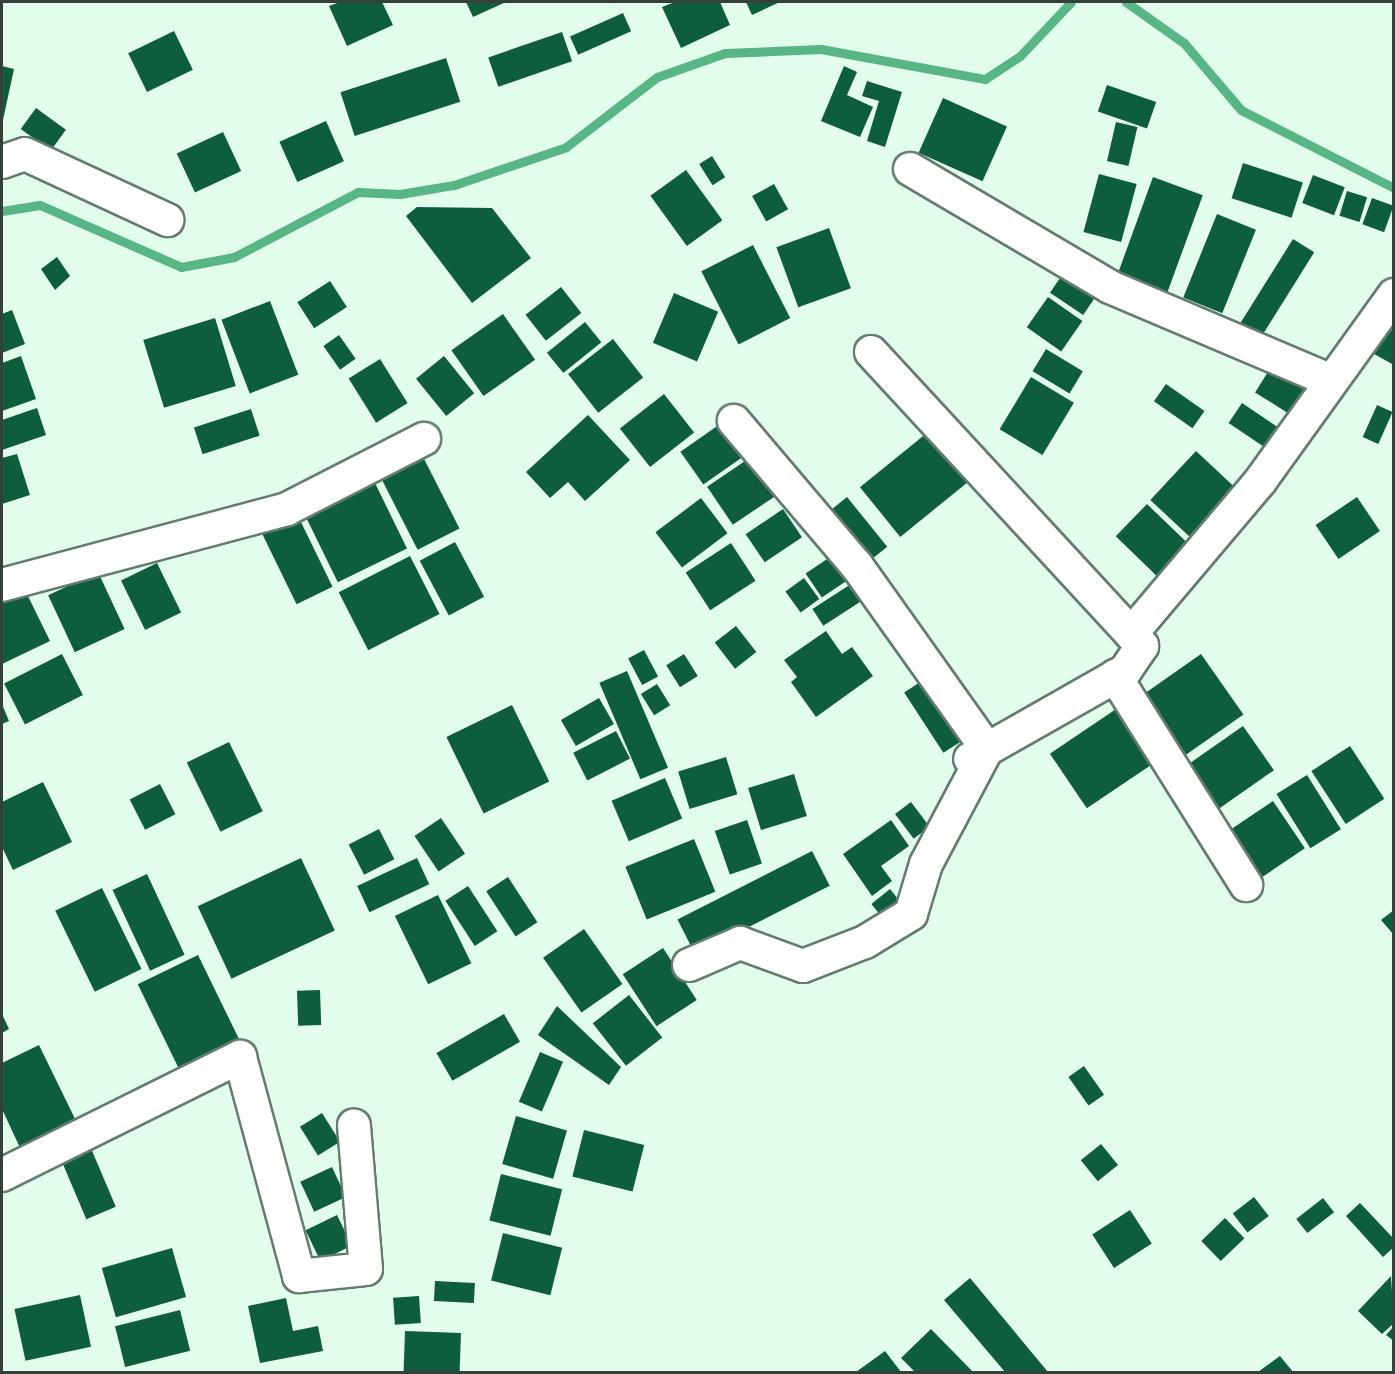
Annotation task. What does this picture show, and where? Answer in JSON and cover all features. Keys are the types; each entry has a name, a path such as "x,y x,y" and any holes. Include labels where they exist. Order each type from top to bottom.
{"street":[{"path":"2,162 25,154 167,220"},
{"path":"910,169 1110,286 1331,381"},
{"path":"1131,634 1261,480 1394,295"},
{"path":"871,352 1142,646 1115,676 957,766"},
{"path":"734,421 856,565 987,750"},
{"path":"2,585 286,508 424,439"},
{"path":"1115,676 1246,885"},
{"path":"689,965 740,943 803,966 865,942 911,914 926,864 987,750"},
{"path":"2,1175 240,1057 300,1276 366,1269 354,1125"}],"building":[{"path":"340,2 382,2 393,25 347,46 329,6"},
{"path":"466,2 506,2 473,17"},
{"path":"675,2 720,2 730,25 681,48 662,7"},
{"path":"746,2 780,2 752,15"},
{"path":"623,13 631,31 578,55 570,37"},
{"path":"174,31 193,70 147,92 128,53"},
{"path":"562,32 572,61 498,87 488,57"},
{"path":"446,58 460,102 355,136 340,92"},
{"path":"2,66 14,69 3,120 2,119"},
{"path":"844,66 857,72 847,95 873,107 860,137 821,121"},
{"path":"867,81 902,92 885,147 867,141 879,101 862,96"},
{"path":"1107,85 1156,102 1147,128 1098,111"},
{"path":"943,98 1007,126 983,181 919,153"},
{"path":"36,108 66,130 51,151 21,129"},
{"path":"326,121 344,161 297,182 279,142"},
{"path":"1116,122 1137,127 1128,166 1107,161"},
{"path":"223,132 241,171 195,193 177,154"},
{"path":"712,156 725,177 713,185 699,164"},
{"path":"1243,163 1303,182 1291,218 1232,198"},
{"path":"686,170 722,220 687,246 650,196"},
{"path":"1099,174 1137,184 1121,242 1083,232"},
{"path":"1313,175 1345,187 1334,215 1302,203"},
{"path":"1153,177 1203,195 1167,294 1117,276"},
{"path":"774,184 788,209 766,221 752,196"},
{"path":"1347,191 1367,197 1359,222 1339,216"},
{"path":"1372,198 1394,206 1384,232 1362,224"},
{"path":"417,207 492,208 531,258 472,303 406,216"},
{"path":"1217,214 1256,230 1222,313 1183,297"},
{"path":"829,228 851,288 798,307 776,247"},
{"path":"1293,239 1314,252 1260,340 1238,326"},
{"path":"753,245 790,318 739,344 701,271"},
{"path":"57,257 70,276 55,290 41,269"},
{"path":"1064,272 1097,294 1083,315 1050,293"},
{"path":"330,281 347,307 314,328 297,302"},
{"path":"561,287 581,313 546,341 526,315"},
{"path":"674,293 718,312 697,361 653,343"},
{"path":"1048,297 1082,321 1061,351 1027,327"},
{"path":"270,301 298,375 250,393 221,320"},
{"path":"12,310 25,344 2,353 2,314"},
{"path":"503,314 535,360 484,396 451,350"},
{"path":"215,318 236,386 164,408 143,340"},
{"path":"585,322 601,342 563,373 547,353"},
{"path":"1379,324 1394,332 1394,365 1365,349"},
{"path":"339,335 356,359 340,370 323,346"},
{"path":"613,339 643,378 598,413 568,374"},
{"path":"1046,349 1083,371 1069,393 1033,371"},
{"path":"21,356 36,399 2,411 2,363"},
{"path":"444,356 474,393 446,416 416,379"},
{"path":"380,359 408,403 376,423 349,379"},
{"path":"1271,367 1305,388 1289,414 1255,392"},
{"path":"1031,377 1074,403 1042,455 1000,429"},
{"path":"1166,384 1205,411 1192,428 1154,401"},
{"path":"664,394 694,433 650,467 620,428"},
{"path":"1242,403 1278,427 1264,447 1229,423"},
{"path":"1377,405 1393,412 1378,444 1363,437"},
{"path":"37,408 46,435 2,450 2,420"},
{"path":"251,409 260,436 203,454 194,428"},
{"path":"588,415 630,460 585,501 568,482 550,498 526,472"},
{"path":"723,422 746,455 703,485 680,452"},
{"path":"933,428 973,478 900,537 860,487"},
{"path":"420,451 459,529 418,550 378,472"},
{"path":"1196,451 1235,487 1189,536 1150,500"},
{"path":"17,454 30,495 2,504 2,458"},
{"path":"751,457 777,495 733,525 707,487"},
{"path":"375,483 407,549 338,582 306,517"},
{"path":"847,497 887,547 869,562 828,512"},
{"path":"1357,497 1380,531 1338,559 1316,525"},
{"path":"701,498 727,533 682,567 655,532"},
{"path":"1147,504 1191,546 1160,579 1116,536"},
{"path":"783,509 802,537 765,562 746,534"},
{"path":"297,514 333,587 297,604 261,532"},
{"path":"455,542 484,597 449,616 420,561"},
{"path":"731,543 756,581 710,610 686,572"},
{"path":"833,555 849,579 822,597 806,573"},
{"path":"410,556 440,614 368,650 339,592"},
{"path":"157,563 181,612 145,630 121,581"},
{"path":"98,572 125,629 75,652 48,595"},
{"path":"804,578 819,599 801,613 785,592"},
{"path":"21,582 50,641 2,664 2,591"},
{"path":"851,584 862,601 823,626 812,609"},
{"path":"736,626 756,652 735,669 715,643"},
{"path":"826,631 842,654 852,647 873,676 816,717 791,682 797,677 784,660"},
{"path":"644,650 658,676 642,685 628,658"},
{"path":"62,654 83,695 25,724 4,684"},
{"path":"684,654 698,676 680,687 666,665"},
{"path":"1201,654 1243,715 1185,755 1143,695"},
{"path":"627,671 668,768 640,779 599,683"},
{"path":"931,675 970,735 943,753 904,692"},
{"path":"657,684 670,705 654,715 641,694"},
{"path":"599,698 614,724 576,746 561,720"},
{"path":"2,704 9,721 2,724"},
{"path":"512,705 549,781 484,813 446,737"},
{"path":"1122,705 1159,760 1087,808 1050,754"},
{"path":"1243,726 1274,770 1214,812 1183,768"},
{"path":"616,731 630,759 587,780 573,753"},
{"path":"229,742 263,811 221,832 187,763"},
{"path":"1350,746 1384,799 1346,824 1311,771"},
{"path":"726,757 737,794 690,809 678,772"},
{"path":"794,774 807,816 761,830 748,788"},
{"path":"1307,775 1341,829 1310,848 1276,794"},
{"path":"665,778 682,819 629,841 612,801"},
{"path":"43,782 72,842 13,870 2,847 2,802"},
{"path":"160,784 175,814 145,830 130,799"},
{"path":"1273,801 1305,848 1251,885 1219,837"},
{"path":"911,802 930,827 914,839 895,814"},
{"path":"441,818 465,854 439,872 414,836"},
{"path":"747,820 762,863 730,875 715,831"},
{"path":"891,820 909,846 881,866 892,881 872,896 843,854"},
{"path":"379,829 394,859 364,875 349,844"},
{"path":"694,839 715,892 647,920 625,867"},
{"path":"812,851 830,886 695,954 677,920"},
{"path":"301,858 335,931 231,979 198,906"},
{"path":"417,858 429,884 369,912 357,886"},
{"path":"147,874 185,955 150,971 113,890"},
{"path":"508,877 537,922 516,936 486,891"},
{"path":"468,886 497,931 475,946 445,901"},
{"path":"102,888 141,969 95,992 55,911"},
{"path":"890,889 904,906 885,921 871,904"},
{"path":"438,895 471,963 428,984 395,916"},
{"path":"1394,910 1394,935 1381,920"},
{"path":"584,929 622,984 581,1013 543,958"},
{"path":"663,948 697,1000 657,1026 623,974"},
{"path":"198,955 241,1043 181,1072 138,984"},
{"path":"320,990 321,1025 298,1026 297,991"},
{"path":"629,995 662,1038 626,1066 593,1023"},
{"path":"557,1006 621,1067 609,1085 538,1035"},
{"path":"2,1014 9,1029 2,1033"},
{"path":"504,1014 520,1042 452,1081 436,1053"},
{"path":"39,1045 78,1125 22,1152 2,1109 2,1063"},
{"path":"540,1052 563,1062 542,1111 519,1102"},
{"path":"1084,1066 1104,1095 1089,1106 1068,1077"},
{"path":"322,1113 340,1142 318,1156 300,1127"},
{"path":"516,1116 567,1131 553,1179 502,1164"},
{"path":"584,1130 644,1145 633,1192 572,1177"},
{"path":"1101,1144 1118,1165 1098,1181 1081,1160"},
{"path":"90,1146 116,1207 86,1219 61,1159"},
{"path":"332,1167 346,1197 314,1212 300,1182"},
{"path":"501,1174 562,1189 551,1236 489,1221"},
{"path":"1254,1197 1269,1216 1247,1233 1233,1214"},
{"path":"1323,1198 1334,1212 1307,1233 1296,1219"},
{"path":"1360,1203 1394,1239 1394,1247 1383,1257 1346,1216"},
{"path":"1130,1210 1152,1244 1114,1268 1092,1235"},
{"path":"337,1215 352,1246 320,1261 306,1230"},
{"path":"1225,1218 1244,1238 1221,1261 1201,1241"},
{"path":"503,1233 562,1248 550,1295 491,1281"},
{"path":"172,1248 186,1297 116,1317 102,1268"},
{"path":"1391,1276 1394,1323 1382,1334 1358,1311"},
{"path":"970,1278 1048,1372 1005,1372 944,1300"},
{"path":"435,1281 475,1283 474,1303 434,1301"},
{"path":"80,1295 91,1347 25,1361 14,1309"},
{"path":"419,1296 421,1323 395,1325 393,1298"},
{"path":"286,1298 293,1331 318,1326 323,1351 260,1363 248,1306"},
{"path":"180,1310 190,1351 125,1367 115,1326"},
{"path":"1394,1326 1394,1341 1386,1335"},
{"path":"931,1329 973,1372 915,1372 901,1358"},
{"path":"405,1331 461,1333 460,1372 404,1372"},
{"path":"885,1351 901,1372 856,1372"},
{"path":"1280,1356 1293,1372 1258,1372"}],"waterway":[{"path":"2,211 40,205 181,267 234,257 358,192 400,194 454,185 566,147 657,77 725,53 821,49 985,79 1020,56 1071,2"},
{"path":"1126,2 1184,43 1241,110 1394,188"}]}
